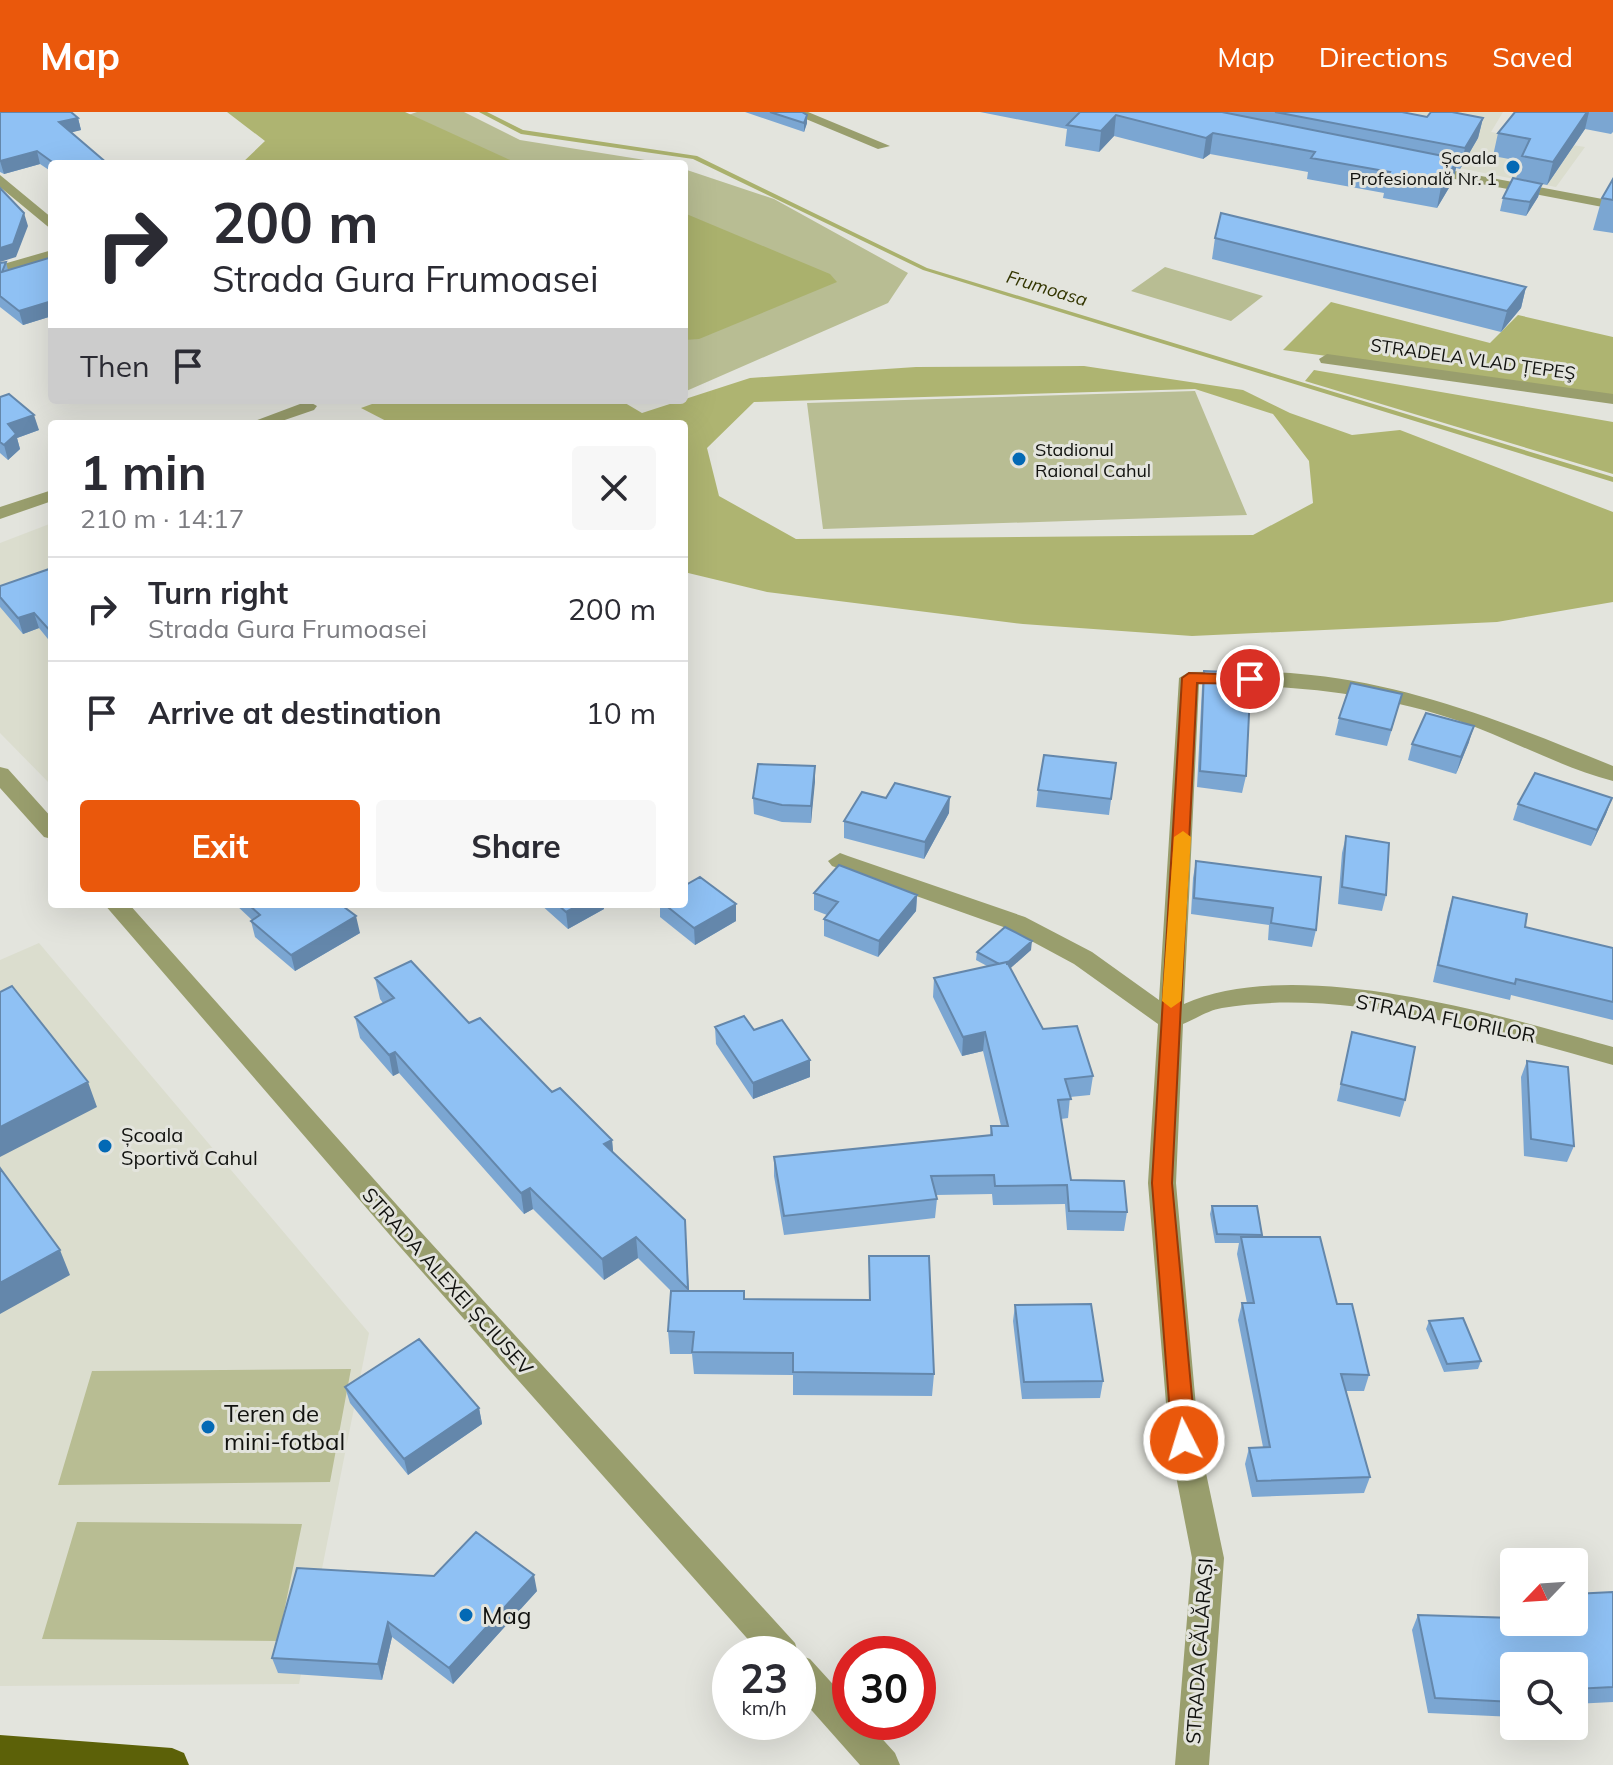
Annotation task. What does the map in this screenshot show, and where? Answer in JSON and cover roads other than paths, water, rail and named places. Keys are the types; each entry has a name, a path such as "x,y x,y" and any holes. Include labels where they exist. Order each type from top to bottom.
{"main road":[{"path":"0,1752 172,1765"}],"street":[{"path":"796,112 883,146"},
{"path":"1403,165 1613,205"},
{"path":"0,179 48,222"},
{"path":"0,270 48,256"},
{"name":"STRADELA VLAD ȚEPEŞ","path":"1327,359 1613,399"},
{"path":"265,420 302,404"},
{"path":"0,513 48,496"},
{"name":"STRADA CĂLĂRAȘI","path":"1192,1765 1208,1558 1184,1440 1162,1183 1189,678 1312,681 1407,699 1485,721 1613,774"},
{"path":"0,774 48,828"},
{"path":"840,861 1017,923 1083,958 1170,1020"},
{"name":"STRADA ALEXEI ȘCIUSEV","path":"120,908 411,1240 767,1636"},
{"name":"STRADA FLORILOR","path":"1170,1020 1215,1000 1272,994 1349,998 1499,1024 1613,1056"},
{"path":"816,1690 883,1765"}],"waterway":[{"name":"Frumoasa","path":"482,112 521,132 695,157 925,269 1613,480"}],"place":[{"name":"Școala Profesională Nr. 1","path":"1513,167"},
{"name":"Stadionul Raional Cahul","path":"1019,459"},
{"name":"Școala Sportivă Cahul","path":"105,1146"},
{"name":"Teren de mini-fotbal","path":"208,1427"},
{"name":"Mag","path":"466,1615"}]}
